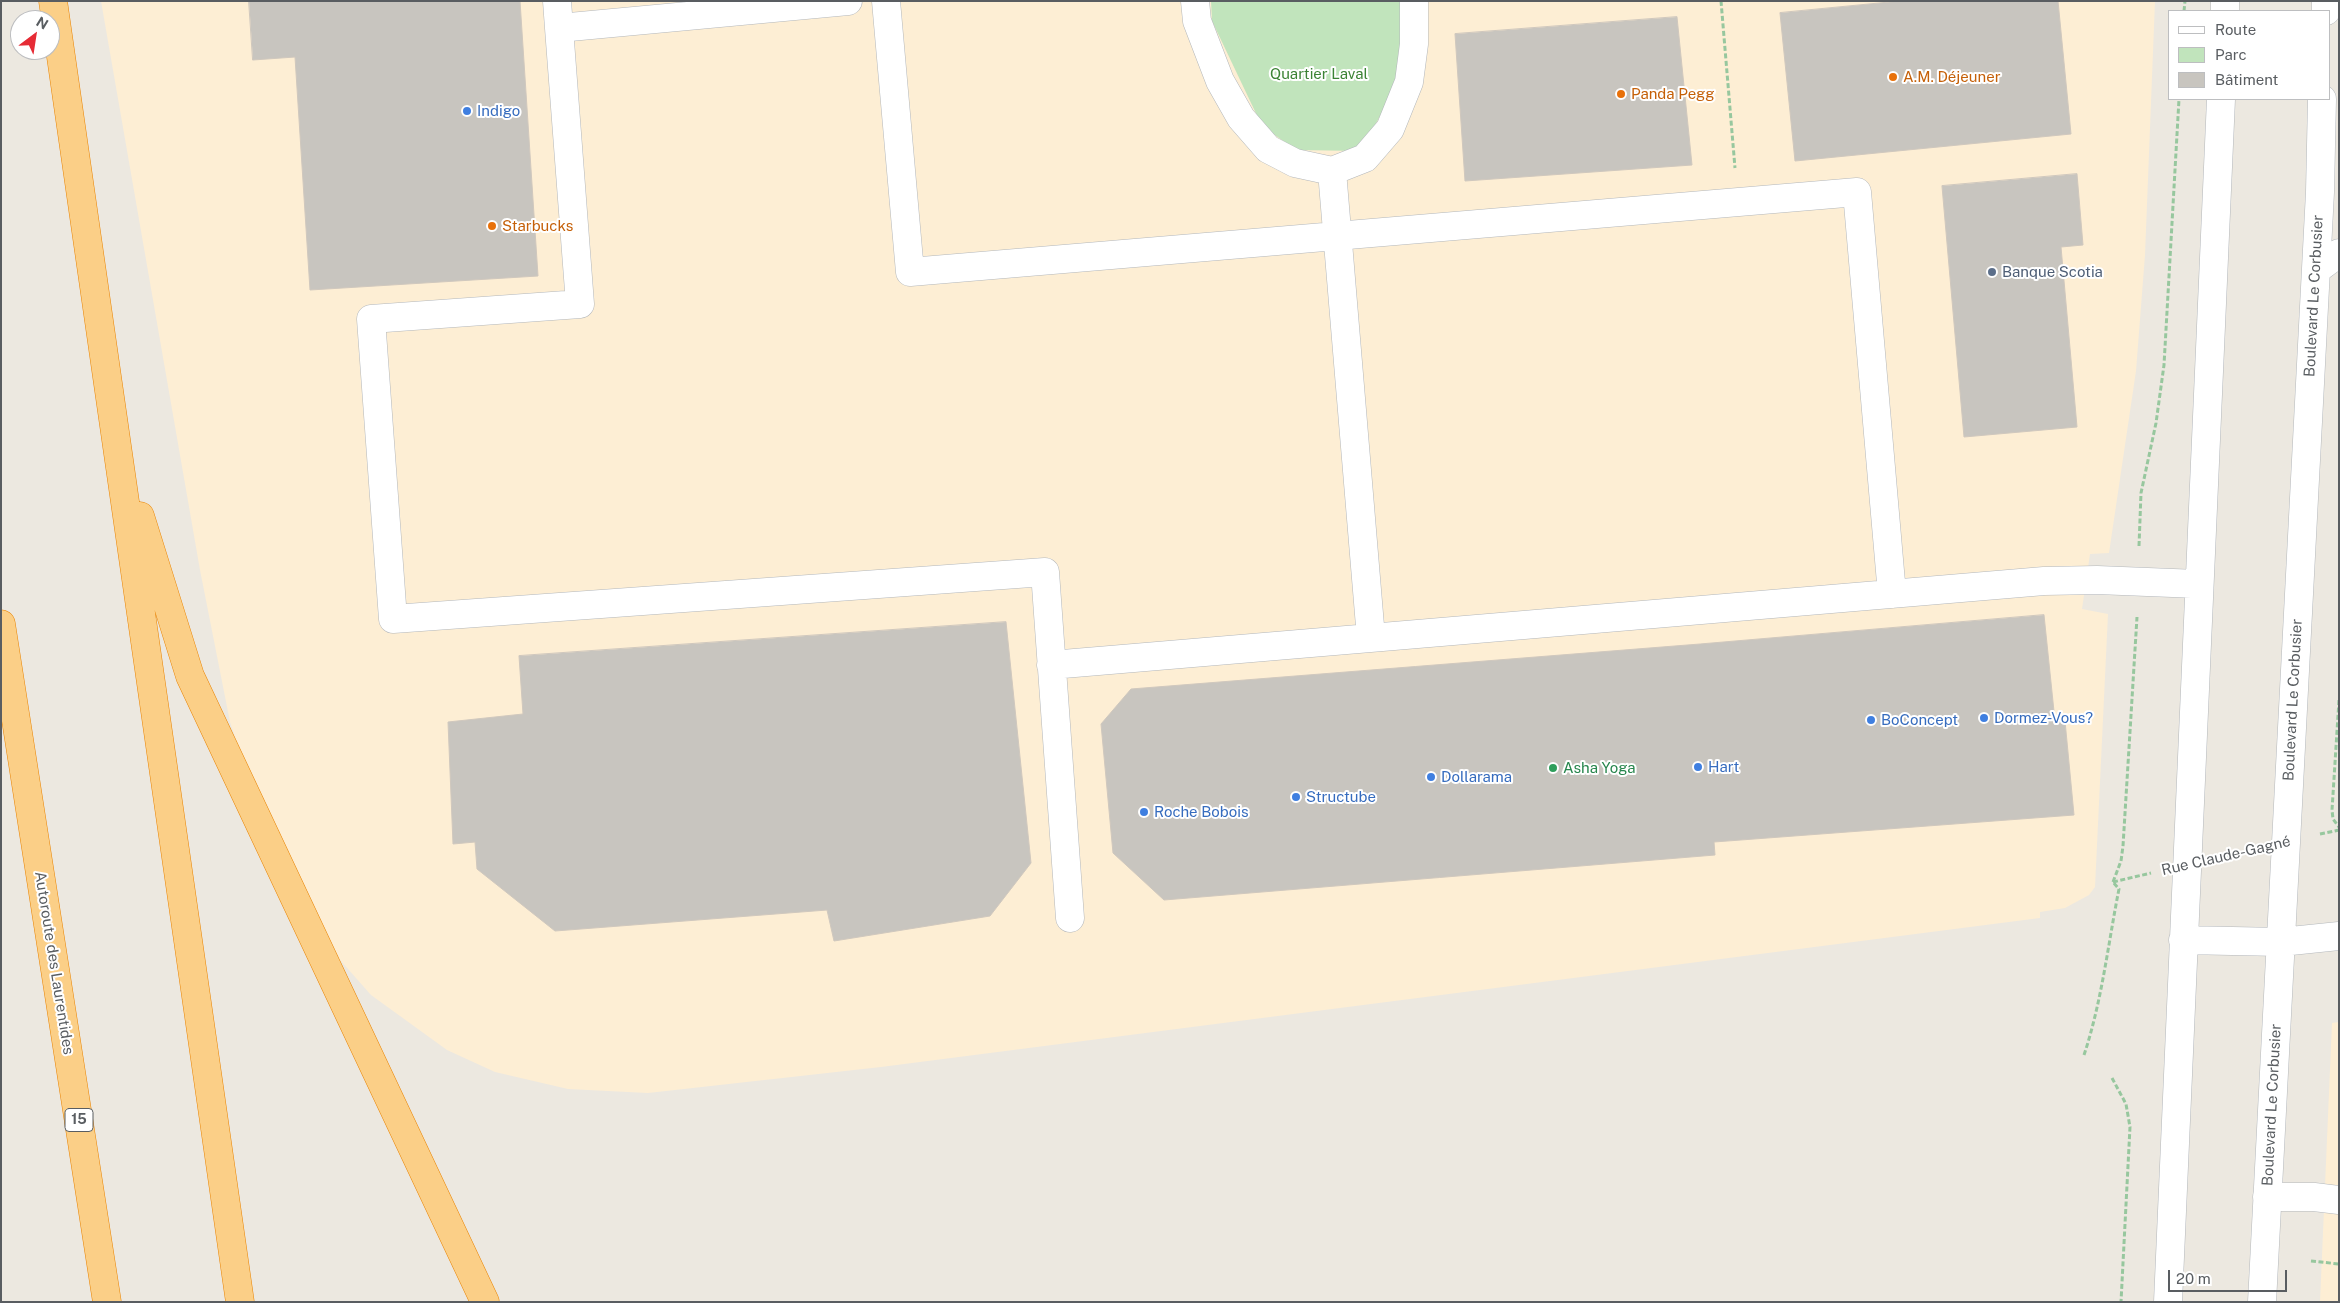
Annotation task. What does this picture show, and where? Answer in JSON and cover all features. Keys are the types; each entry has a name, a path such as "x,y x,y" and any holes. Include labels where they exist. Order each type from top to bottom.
{"highway":[{"path":"53,1 240,1302"},
{"path":"115,436 190,676 485,1302"},
{"name":"Autoroute des Laurentides","path":"1,624 107,1302"}],"street":[{"path":"557,1 580,304 371,319 393,619 1045,572 1070,918"},
{"path":"559,28 848,1"},
{"path":"886,1 910,272 1857,192 1892,594"},
{"path":"1196,1 1197,21 1220,81 1241,118 1268,149 1295,163 1332,171 1365,158 1390,129 1408,82 1414,44 1414,1"},
{"path":"2168,1302 2181,1037 2183,940 2198,584 2221,100"},
{"name":"Boulevard Le Corbusier","path":"2262,1302 2316,270 2322,100"},
{"path":"1332,171 1371,638"},
{"path":"2316,270 2339,254"},
{"path":"1051,665 2044,581 2088,580 2198,584"},
{"path":"2183,940 2281,942 2339,936"},
{"path":"2267,1197 2314,1197 2339,1200"}],"path":[{"path":"1721,1 1738,202"},
{"path":"2139,539 2141,493 2156,423 2164,365 2179,100"},
{"path":"2084,1055 2101,990 2119,889 2113,882 2121,861 2123,846 2136,631"},
{"path":"2339,700 2332,810 2333,819 2339,828"},
{"name":"Rue Claude-Gagné","path":"2113,882 2286,843 2339,828"},
{"path":"2112,1078 2123,1098 2130,1127 2121,1302"},
{"path":"2311,1261 2339,1264"}],"shaded area":[{"path":"101,1 2155,1 2145,255 2136,371 2109,553 2090,554 2082,609 2108,614 2095,887 2089,895 2065,908 2040,912 2040,918 881,1067 648,1093 568,1089 495,1072 447,1050 371,995 333,952 272,846 230,722 200,570"},
{"path":"2339,1022 2339,1302 2320,1302 2332,1023"}],"green space":[{"name":"Quartier Laval","path":"1211,1 1403,1 1400,79 1361,151 1296,150 1262,126 1212,21"}],"building":[{"path":"249,1 520,1 538,276 310,290 295,57 253,60"},
{"path":"1900,1 2058,1 2071,134 1795,161 1780,13"},
{"path":"1677,17 1692,165 1465,181 1455,34"},
{"path":"2077,174 2083,245 2061,247 2077,427 1964,437 1942,186"},
{"path":"2044,615 2055,721 2065,721 2074,815 1714,842 1715,855 1164,900 1113,853 1101,724 1131,689"},
{"path":"1006,622 1031,863 990,916 834,941 827,910 555,931 477,869 475,842 453,844 448,722 523,714 519,656"}],"place":[{"name":"A.M. Déjeuner","path":"1893,77"},
{"name":"Panda Pegg","path":"1621,94"},
{"name":"Indigo","path":"467,111"},
{"name":"Starbucks","path":"492,226"},
{"name":"Banque Scotia","path":"1992,272"},
{"name":"Dormez-Vous?","path":"1984,718"},
{"name":"BoConcept","path":"1871,720"},
{"name":"Hart","path":"1698,767"},
{"name":"Asha Yoga","path":"1553,768"},
{"name":"Dollarama","path":"1431,777"},
{"name":"Structube","path":"1296,797"},
{"name":"Roche Bobois","path":"1144,812"}]}
